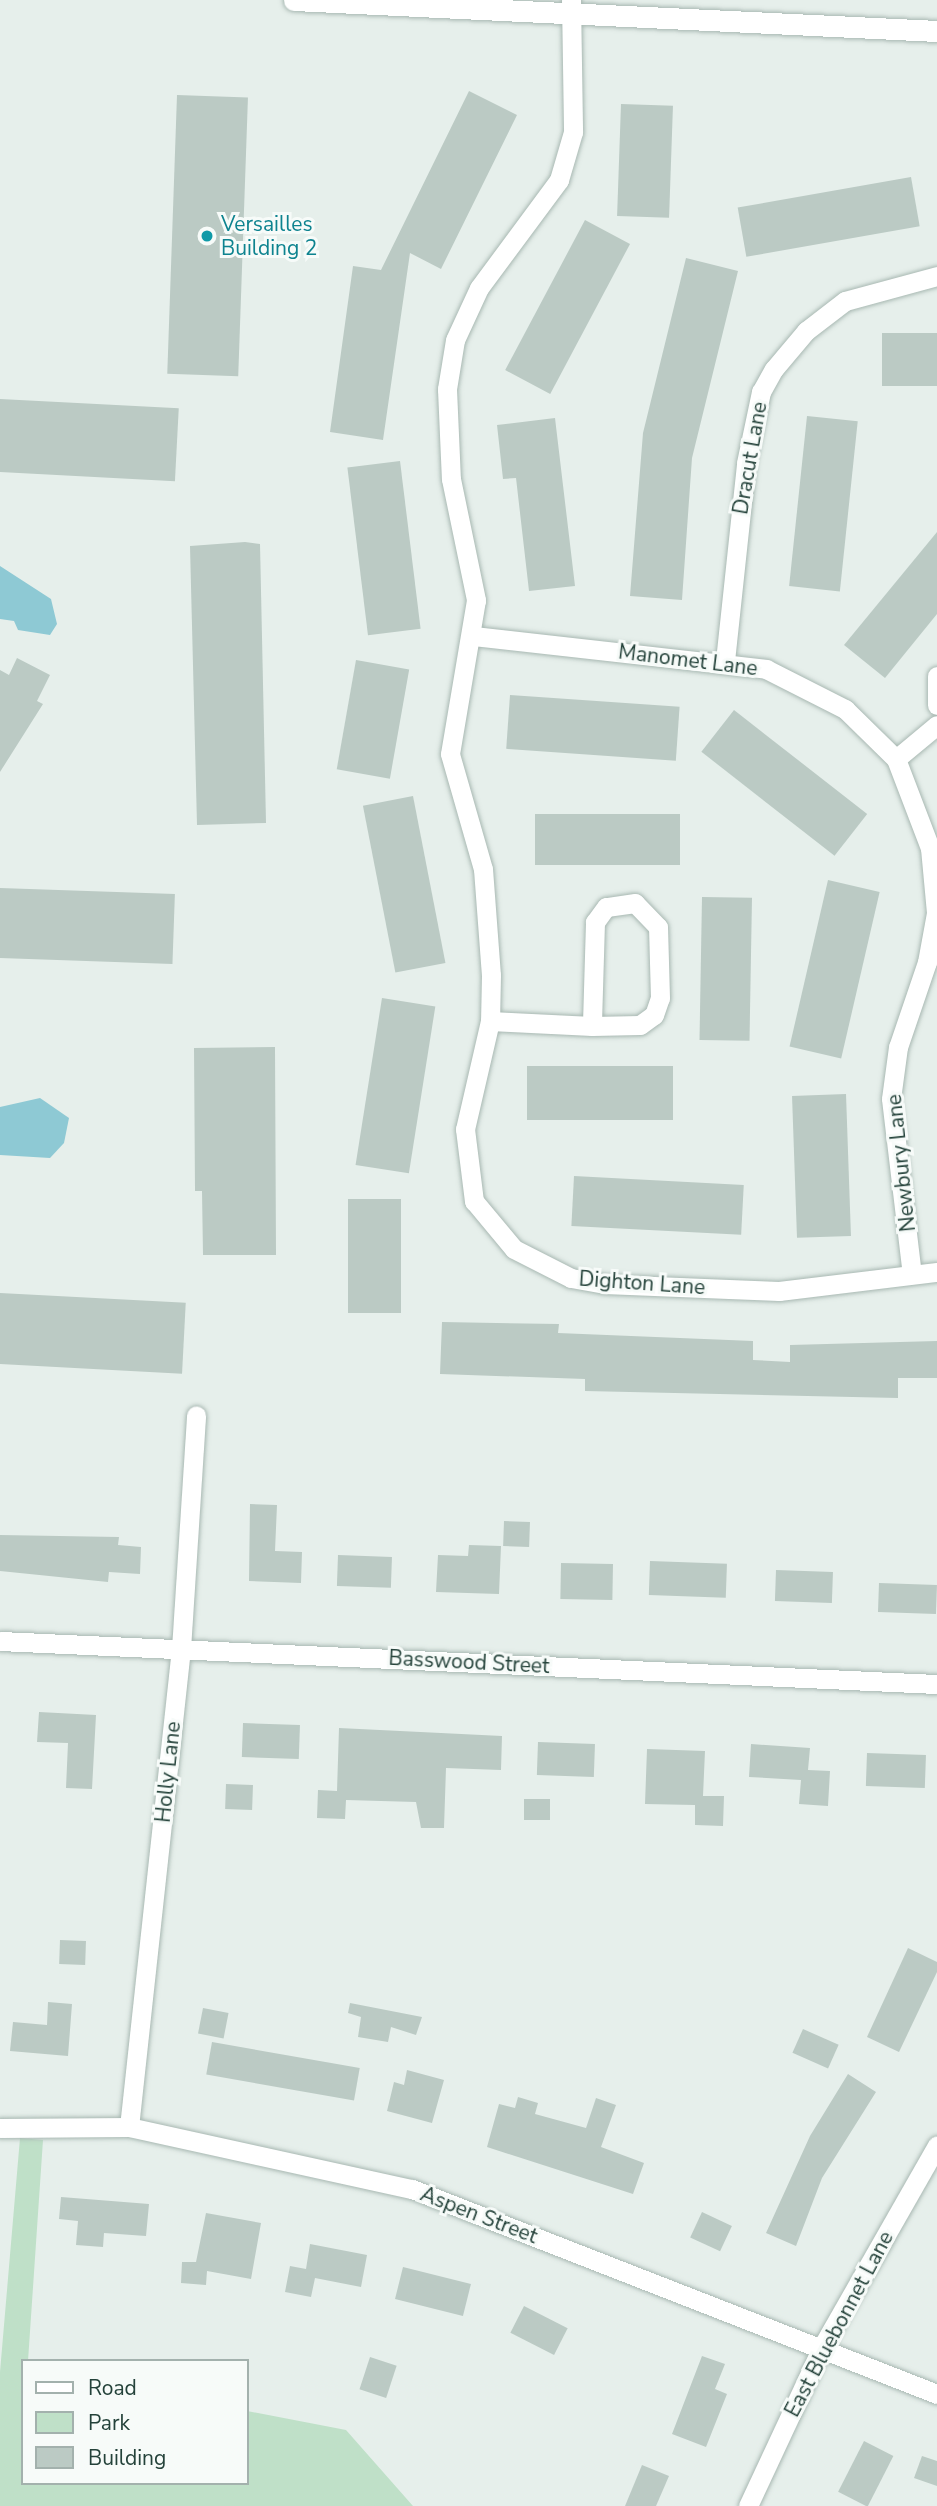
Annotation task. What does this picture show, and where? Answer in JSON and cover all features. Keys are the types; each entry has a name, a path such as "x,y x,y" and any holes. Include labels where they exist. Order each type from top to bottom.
{"street":[{"path":"294,0 571,6 937,31"},
{"name":"Dighton Lane","path":"571,6 573,132 559,180 479,288 455,341 447,389 451,479 476,600 474,636 450,754 483,869 490,1021 471,1092 466,1168 474,1201 514,1249 571,1278 604,1284 779,1291 937,1272"},
{"name":"Dracut Lane","path":"725,661 746,463 761,392 774,369 806,331 845,301 937,276"},
{"name":"Manomet Lane","path":"474,636 725,661 766,669 824,695 896,759 933,847"},
{"path":"937,676 937,705"},
{"path":"896,759 937,725"},
{"name":"Newbury Lane","path":"912,1274 891,1100 898,1046 933,937 933,847"},
{"path":"490,1021 592,1026 640,1025 654,1015 660,998 658,927 635,902 606,908 595,922 592,1026"},
{"name":"Holly Lane","path":"129,2127 181,1649 196,1415"},
{"name":"Basswood Street","path":"0,1640 937,1684"},
{"name":"Aspen Street","path":"0,2128 129,2127 412,2189 937,2394"},
{"name":"East Bluebonnet Lane","path":"747,2506 822,2347 937,2145"}],"green space":[{"path":"20,2138 43,2140 28,2359 21,2359 21,2485 248,2485 248,2411 346,2430 413,2506 0,2506 0,2372"}],"water":[{"path":"0,566 51,599 57,624 50,635 18,630 14,621 0,619"},
{"path":"40,1098 69,1118 64,1143 50,1158 0,1155 0,1107"}],"building":[{"path":"469,91 517,115 441,269 410,253 383,440 330,432 353,266 381,270"},
{"name":"Versailles Building 2","path":"177,95 248,97 238,376 167,374"},
{"path":"621,104 673,106 669,218 617,216"},
{"path":"911,177 920,226 746,257 738,208"},
{"path":"585,220 630,244 550,394 505,370"},
{"path":"686,258 738,271 692,458 682,600 630,596 643,433"},
{"path":"882,333 937,333 937,386 882,386"},
{"path":"0,399 179,408 175,481 0,472"},
{"path":"807,416 858,421 840,591 789,586"},
{"path":"555,418 575,586 529,591 516,478 503,479 497,425"},
{"path":"400,461 421,629 368,635 347,467"},
{"path":"937,532 937,614 885,678 844,645"},
{"path":"245,542 260,544 266,823 197,825 190,546"},
{"path":"17,658 50,675 37,701 43,704 0,772 0,670 9,675"},
{"path":"356,660 409,669 390,779 337,769"},
{"path":"510,695 680,707 676,761 506,749"},
{"path":"734,710 867,814 835,856 701,752"},
{"path":"413,796 445,963 395,973 363,806"},
{"path":"535,814 680,814 680,865 535,865"},
{"path":"828,880 880,892 841,1059 790,1047"},
{"path":"0,888 175,894 172,964 0,958"},
{"path":"702,897 752,898 749,1041 700,1040"},
{"path":"382,998 435,1006 409,1173 356,1165"},
{"path":"275,1047 276,1255 203,1255 202,1191 195,1191 194,1048"},
{"path":"527,1066 673,1066 673,1120 527,1120"},
{"path":"846,1094 851,1236 797,1238 792,1096"},
{"path":"574,1176 744,1185 741,1235 571,1226"},
{"path":"348,1199 401,1199 401,1313 348,1313"},
{"path":"0,1293 186,1303 182,1374 0,1364"},
{"path":"442,1322 559,1324 558,1333 753,1341 753,1360 790,1362 790,1345 937,1341 937,1378 898,1378 898,1398 585,1391 585,1379 440,1374"},
{"path":"250,1504 277,1505 275,1551 302,1552 301,1583 249,1581"},
{"path":"504,1521 530,1522 529,1547 503,1546"},
{"path":"0,1535 119,1537 118,1545 141,1547 140,1574 109,1572 108,1582 0,1571"},
{"path":"469,1545 501,1546 499,1594 436,1592 438,1555 468,1556"},
{"path":"338,1555 392,1557 391,1588 337,1586"},
{"path":"650,1561 727,1564 726,1598 649,1595"},
{"path":"561,1563 613,1564 612,1600 560,1599"},
{"path":"776,1570 833,1572 832,1603 775,1601"},
{"path":"879,1583 937,1585 936,1614 878,1612"},
{"path":"39,1712 96,1715 92,1789 66,1788 68,1743 37,1742"},
{"path":"243,1723 300,1725 299,1759 242,1757"},
{"path":"339,1728 502,1736 501,1770 446,1768 444,1828 421,1828 416,1802 346,1800 345,1819 317,1818 318,1790 337,1791"},
{"path":"538,1742 595,1744 594,1777 537,1775"},
{"path":"751,1744 810,1748 808,1770 830,1771 828,1806 799,1804 801,1780 749,1777"},
{"path":"647,1749 705,1751 703,1796 724,1796 723,1826 695,1825 695,1805 645,1804"},
{"path":"867,1753 926,1755 925,1788 866,1786"},
{"path":"226,1784 253,1785 252,1810 225,1809"},
{"path":"524,1799 550,1799 550,1820 524,1820"},
{"path":"60,1940 86,1941 85,1965 59,1964"},
{"path":"908,1948 937,1962 937,1972 899,2052 867,2037"},
{"path":"48,2002 72,2004 68,2056 10,2051 13,2022 47,2025"},
{"path":"350,2003 422,2017 416,2035 391,2027 388,2042 358,2037 361,2017 348,2013"},
{"path":"203,2008 229,2013 224,2038 198,2034"},
{"path":"803,2029 839,2045 828,2069 792,2053"},
{"path":"212,2042 360,2068 354,2101 206,2074"},
{"path":"407,2070 444,2080 432,2123 387,2111 394,2082 404,2085"},
{"path":"848,2074 876,2092 822,2178 796,2246 766,2233 810,2136"},
{"path":"518,2097 538,2103 535,2114 586,2128 596,2098 616,2105 601,2147 644,2163 633,2194 487,2147 499,2104 515,2108"},
{"path":"61,2197 149,2204 146,2236 104,2233 103,2247 76,2245 78,2221 59,2219"},
{"path":"702,2212 732,2226 720,2251 690,2237"},
{"path":"206,2213 261,2223 251,2279 207,2271 206,2285 181,2283 182,2262 196,2262"},
{"path":"310,2244 367,2255 361,2287 315,2278 311,2297 285,2292 290,2266 306,2269"},
{"path":"403,2267 471,2284 463,2316 395,2299"},
{"path":"524,2306 568,2328 554,2355 510,2333"},
{"path":"702,2356 725,2364 715,2389 727,2394 706,2447 672,2434"},
{"path":"370,2357 397,2366 386,2398 359,2389"},
{"path":"864,2441 893,2456 868,2506 838,2492"},
{"path":"922,2456 937,2461 937,2486 914,2478"},
{"path":"642,2465 669,2476 656,2506 625,2506"}],"place":[{"name":"Versailles Building 2","path":"207,236"}]}
